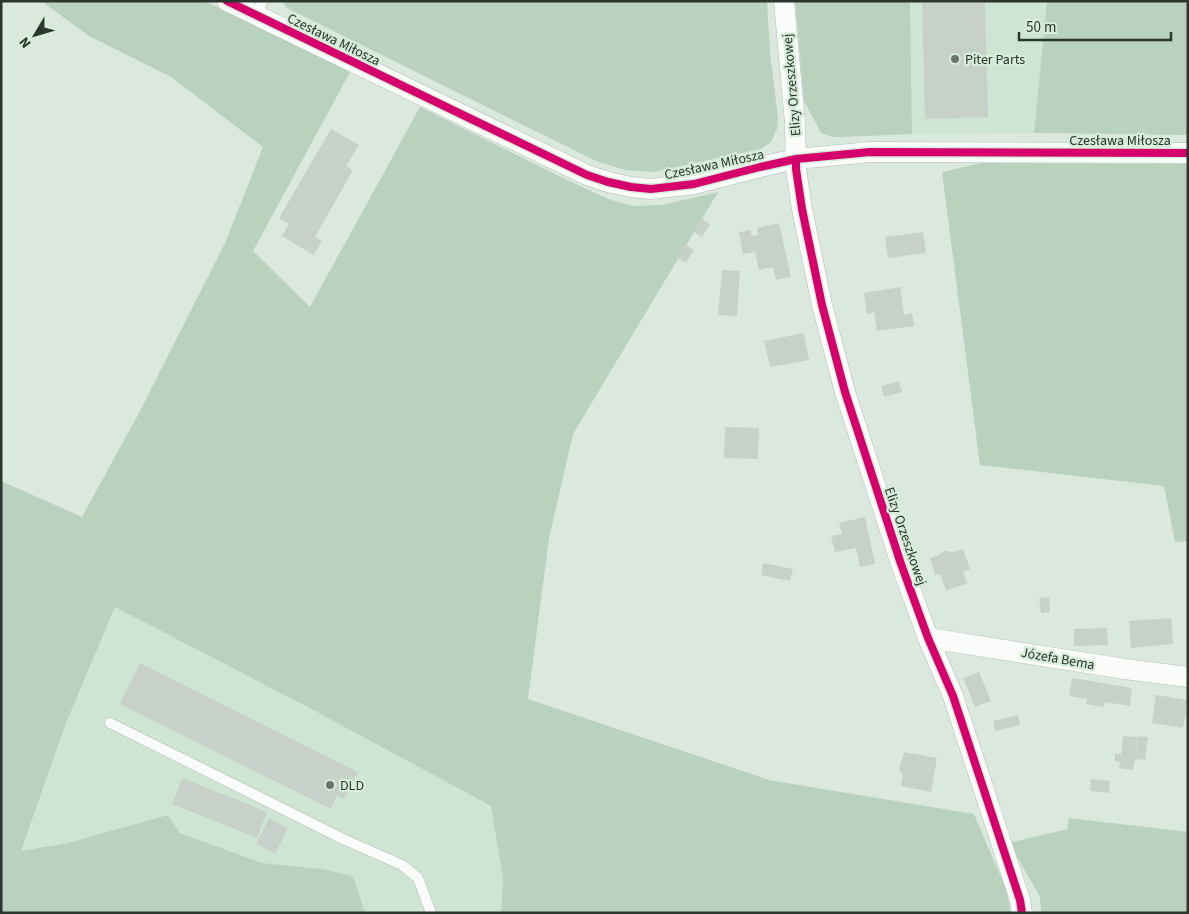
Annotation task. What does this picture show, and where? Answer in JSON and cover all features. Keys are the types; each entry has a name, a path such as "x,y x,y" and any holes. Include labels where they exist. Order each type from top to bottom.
{"street":[{"name":"Czesława Miłosza","path":"227,1 260,9 587,175 631,188 671,188 796,159 843,155 895,152 1188,153"},
{"name":"Elizy Orzeszkowej","path":"784,1 795,123 796,170 822,305 845,392 901,564 928,638 954,696 1020,900 1022,913"},
{"name":"Józefa Bema","path":"928,638 1125,670 1188,678"}],"lane":[{"path":"110,723 343,839 402,865 418,878 431,913"}],"shaded area":[{"path":"41,1 205,1 350,72 253,251 310,307 420,107 608,199 633,206 662,205 718,192 573,434 549,538 528,699 769,780 974,814 1006,889 1011,913 501,913 503,878 491,806 315,711 115,607 66,723 21,851 68,843 168,815 180,833 262,863 322,869 353,876 365,913 1,913 1,481 82,517 139,413 225,243 263,147 171,77 89,36"},
{"path":"282,1 767,1 770,53 778,118 777,129 771,142 761,149 653,172 625,170 596,161 287,8"},
{"path":"795,1 910,1 912,134 832,137 821,133 804,101"},
{"path":"910,1 1047,1 1034,133 912,134"},
{"path":"1047,1 1188,1 1188,135 1034,133"},
{"path":"982,163 1188,164 1188,541 1175,542 1164,486 980,465 942,172"},
{"path":"115,607 315,711 491,806 503,878 501,913 365,913 353,876 322,869 262,863 180,833 68,843 21,851 66,723"},
{"path":"1069,818 1188,832 1188,913 1041,913 1040,897 1009,843 1067,829"}],"building":[{"name":"Piter Parts","path":"922,1 985,1 988,117 925,119"},
{"path":"331,129 359,145 346,166 353,170 315,237 322,241 314,255 282,236 289,224 279,218"},
{"path":"702,219 710,224 702,237 694,232"},
{"path":"779,223 791,277 776,280 773,267 759,270 755,252 743,254 739,232 750,230 752,236 758,235 757,228"},
{"path":"923,232 926,253 888,258 885,237"},
{"path":"685,244 694,250 686,263 677,258"},
{"path":"722,270 740,271 737,316 718,315"},
{"path":"900,287 904,315 912,313 914,326 877,331 874,312 867,314 864,293"},
{"path":"804,333 809,360 770,367 764,341"},
{"path":"899,381 902,392 884,397 881,386"},
{"path":"725,427 759,428 758,459 724,458"},
{"path":"865,517 875,564 860,567 856,548 835,552 831,536 842,534 839,523"},
{"path":"963,549 970,569 963,572 967,583 946,591 940,574 935,575 930,558 944,551 949,551 950,553"},
{"path":"763,563 793,569 790,581 761,575"},
{"path":"1049,597 1050,612 1041,613 1039,598"},
{"path":"1171,618 1173,644 1131,648 1129,621"},
{"path":"1107,628 1108,645 1074,646 1074,629"},
{"path":"140,663 358,772 344,799 337,795 331,809 120,704"},
{"path":"979,672 991,701 975,707 963,678"},
{"path":"1072,678 1132,688 1130,706 1105,702 1104,707 1086,704 1087,699 1069,696"},
{"path":"1156,695 1188,700 1183,728 1152,723"},
{"path":"1018,715 1020,725 995,731 993,721"},
{"path":"1123,736 1137,737 1136,754 1138,736 1148,737 1145,760 1135,759 1133,770 1119,768 1120,762 1115,761 1115,754 1121,754"},
{"path":"904,752 937,758 931,792 901,786 903,775 899,770"},
{"path":"182,778 267,812 257,838 172,804"},
{"path":"1091,779 1110,781 1109,793 1090,791"},
{"path":"269,818 288,828 275,854 256,844"}],"cycle path":[{"path":"227,1 587,175 631,187 651,189 694,184 796,159 870,152 1188,153"},
{"path":"796,159 802,209 822,305 845,392 901,564 928,638 953,696 1020,900 1022,913"}],"place":[{"name":"Piter Parts","path":"955,59"},
{"name":"DLD","path":"330,785"}]}
